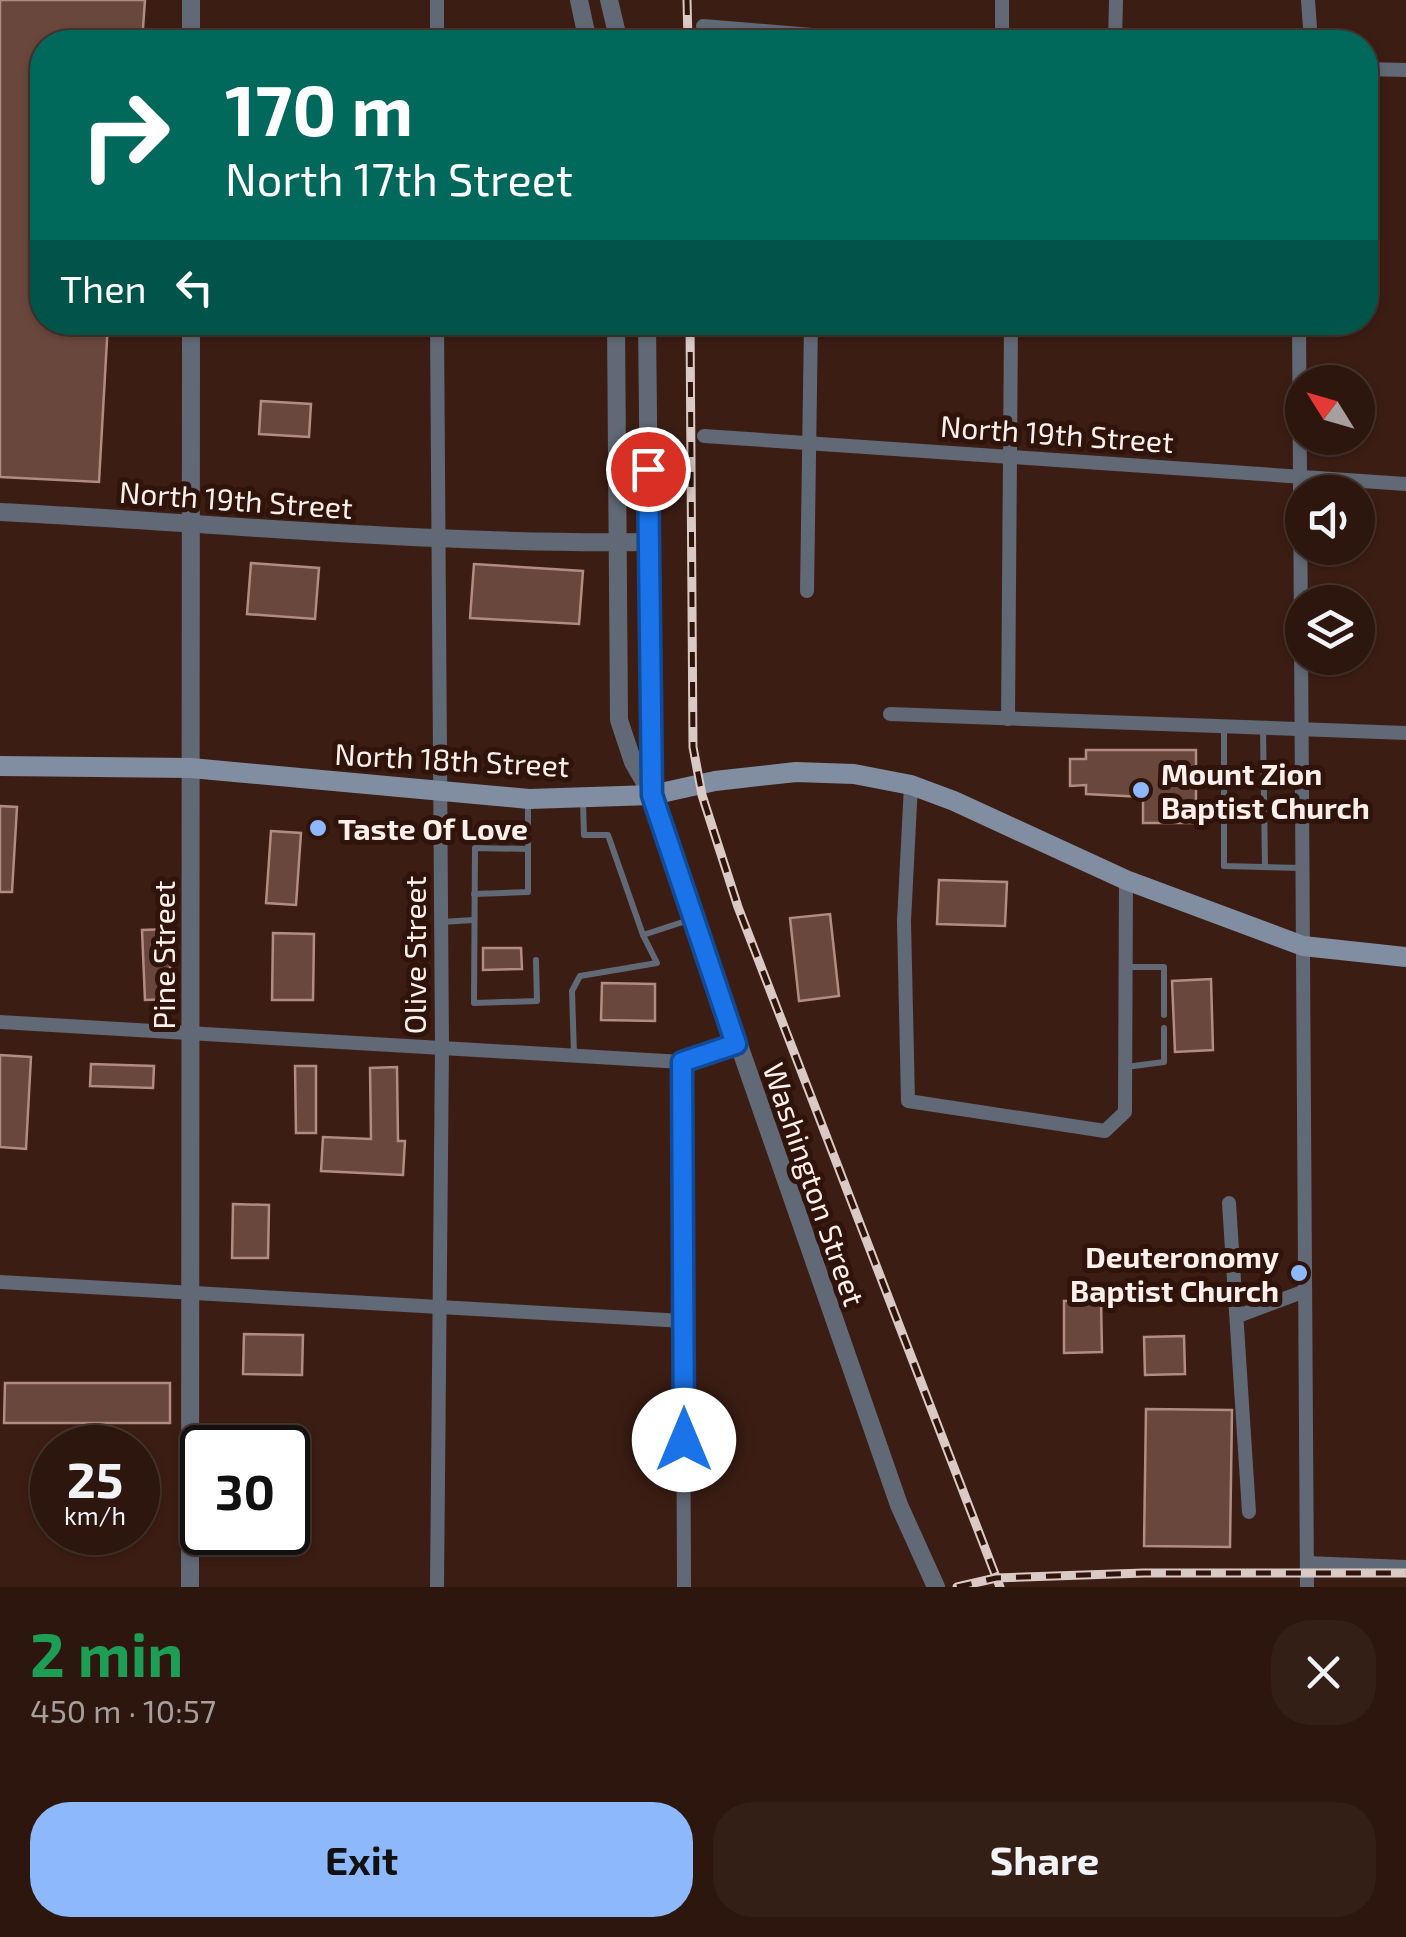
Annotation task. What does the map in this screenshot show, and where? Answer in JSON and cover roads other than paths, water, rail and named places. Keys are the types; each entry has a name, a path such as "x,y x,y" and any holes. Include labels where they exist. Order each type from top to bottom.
{"main road":[{"name":"North 18th Street","path":"0,766 190,768 440,794 528,799 652,795 716,780 796,772 854,774 911,785 1126,880 1303,946 1406,958"}],"street":[{"path":"191,0 191,30"},
{"path":"437,0 437,30"},
{"path":"579,0 585,30"},
{"path":"609,0 616,30"},
{"path":"1002,0 1002,30"},
{"path":"1115,30 1116,0"},
{"path":"1308,0 1309,30"},
{"path":"703,26 751,30"},
{"path":"1378,69 1406,70"},
{"name":"Pine Street","path":"190,335 190,1587"},
{"name":"Olive Street","path":"436,1587 442,1048 437,335"},
{"name":"Washington Street","path":"616,335 619,720 633,762 652,795 899,1505 936,1587"},
{"name":"Washington Street","path":"647,335 652,795"},
{"path":"806,590 810,335"},
{"path":"1008,718 1011,335"},
{"path":"1298,475 1299,335"},
{"name":"North 19th Street","path":"704,436 1285,476"},
{"name":"North 19th Street","path":"1375,482 1406,484"},
{"name":"North 19th Street","path":"0,512 437,541 648,542"},
{"path":"1299,565 1307,1587"},
{"path":"890,714 1406,733"},
{"path":"911,785 904,921 908,1101 1105,1131 1126,1112 1126,880"},
{"path":"0,1022 682,1062 736,1044"},
{"path":"682,1062 684,1587"},
{"path":"1230,1203 1249,1512"},
{"path":"0,1282 684,1321"},
{"path":"1238,1316 1304,1291"},
{"path":"1307,1563 1406,1567"}],"lane":[{"path":"1224,726 1224,866 1302,868"},
{"path":"1263,728 1264,867"},
{"path":"574,1056 572,991 580,976 657,963 643,935 608,835 584,834 582,797"},
{"path":"474,894 528,892 528,799"},
{"path":"528,848 474,848 474,1003 536,1001 536,960"},
{"path":"643,935 694,918"},
{"path":"440,922 473,920"},
{"path":"1124,967 1164,967 1164,1015"},
{"path":"1125,1067 1164,1062 1164,1028"}],"railway":[{"path":"687,0 688,30"},
{"path":"690,335 693,747 702,795 738,907 1000,1587"},
{"path":"957,1587 996,1578 1144,1573 1406,1573"}],"place":[{"name":"Mount Zion Baptist Church","path":"1141,790"},
{"name":"Taste Of Love","path":"318,828"},
{"name":"Deuteronomy Baptist Church","path":"1299,1273"}]}
